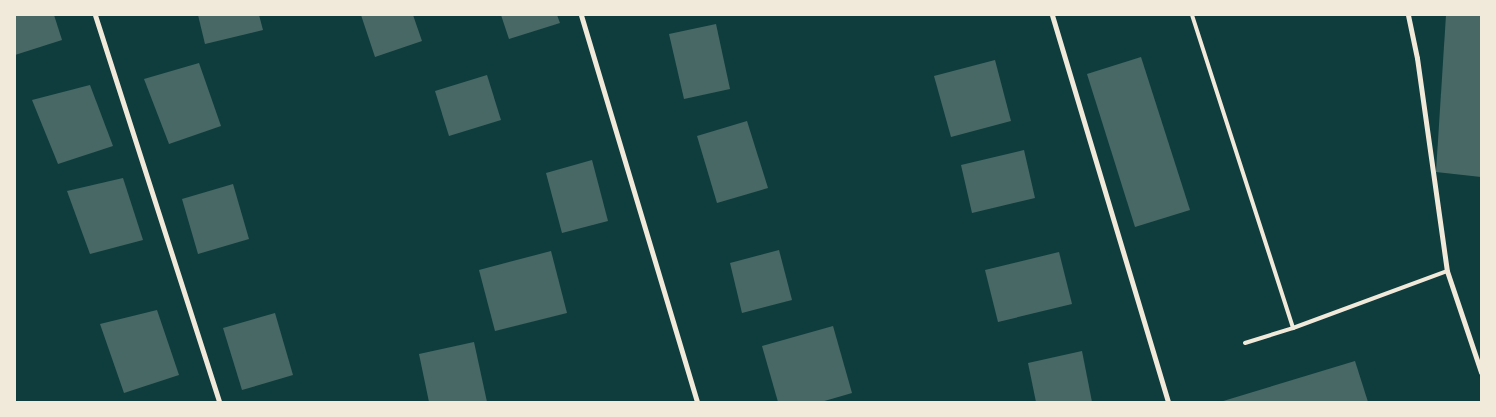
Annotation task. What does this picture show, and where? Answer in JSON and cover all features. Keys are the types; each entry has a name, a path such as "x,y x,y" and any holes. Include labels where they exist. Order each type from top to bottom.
{"street":[{"path":"95,15 219,402"},
{"path":"581,15 697,402"},
{"path":"1052,15 1168,402"},
{"path":"1408,15 1447,271 1481,372"}],"lane":[{"path":"1192,15 1293,328"},
{"path":"1245,343 1293,328 1447,271"}],"building":[{"path":"15,15 54,15 62,40 15,55"},
{"path":"198,15 259,15 263,30 205,44"},
{"path":"361,15 413,15 422,41 375,57"},
{"path":"501,15 557,15 560,23 509,39"},
{"path":"1446,15 1481,15 1481,177 1436,172"},
{"path":"716,24 730,89 684,99 669,34"},
{"path":"1141,57 1190,210 1135,227 1087,74"},
{"path":"995,60 1011,121 951,137 934,76"},
{"path":"199,63 221,126 169,144 144,79"},
{"path":"487,75 501,120 449,136 435,91"},
{"path":"90,85 113,146 58,164 32,100"},
{"path":"747,121 768,188 717,203 697,136"},
{"path":"1024,150 1035,198 972,213 961,165"},
{"path":"592,160 608,221 562,233 546,173"},
{"path":"123,178 143,240 90,254 67,191"},
{"path":"233,184 249,239 198,254 182,199"},
{"path":"779,250 792,300 742,313 730,263"},
{"path":"551,251 567,313 495,331 479,270"},
{"path":"1059,252 1072,304 998,322 985,270"},
{"path":"157,310 179,375 124,393 100,324"},
{"path":"275,313 293,375 242,390 223,328"},
{"path":"833,326 852,393 821,402 778,402 762,346"},
{"path":"474,342 487,402 429,402 419,354"},
{"path":"1082,351 1092,402 1036,402 1028,363"},
{"path":"1355,361 1368,402 1220,402"}]}
